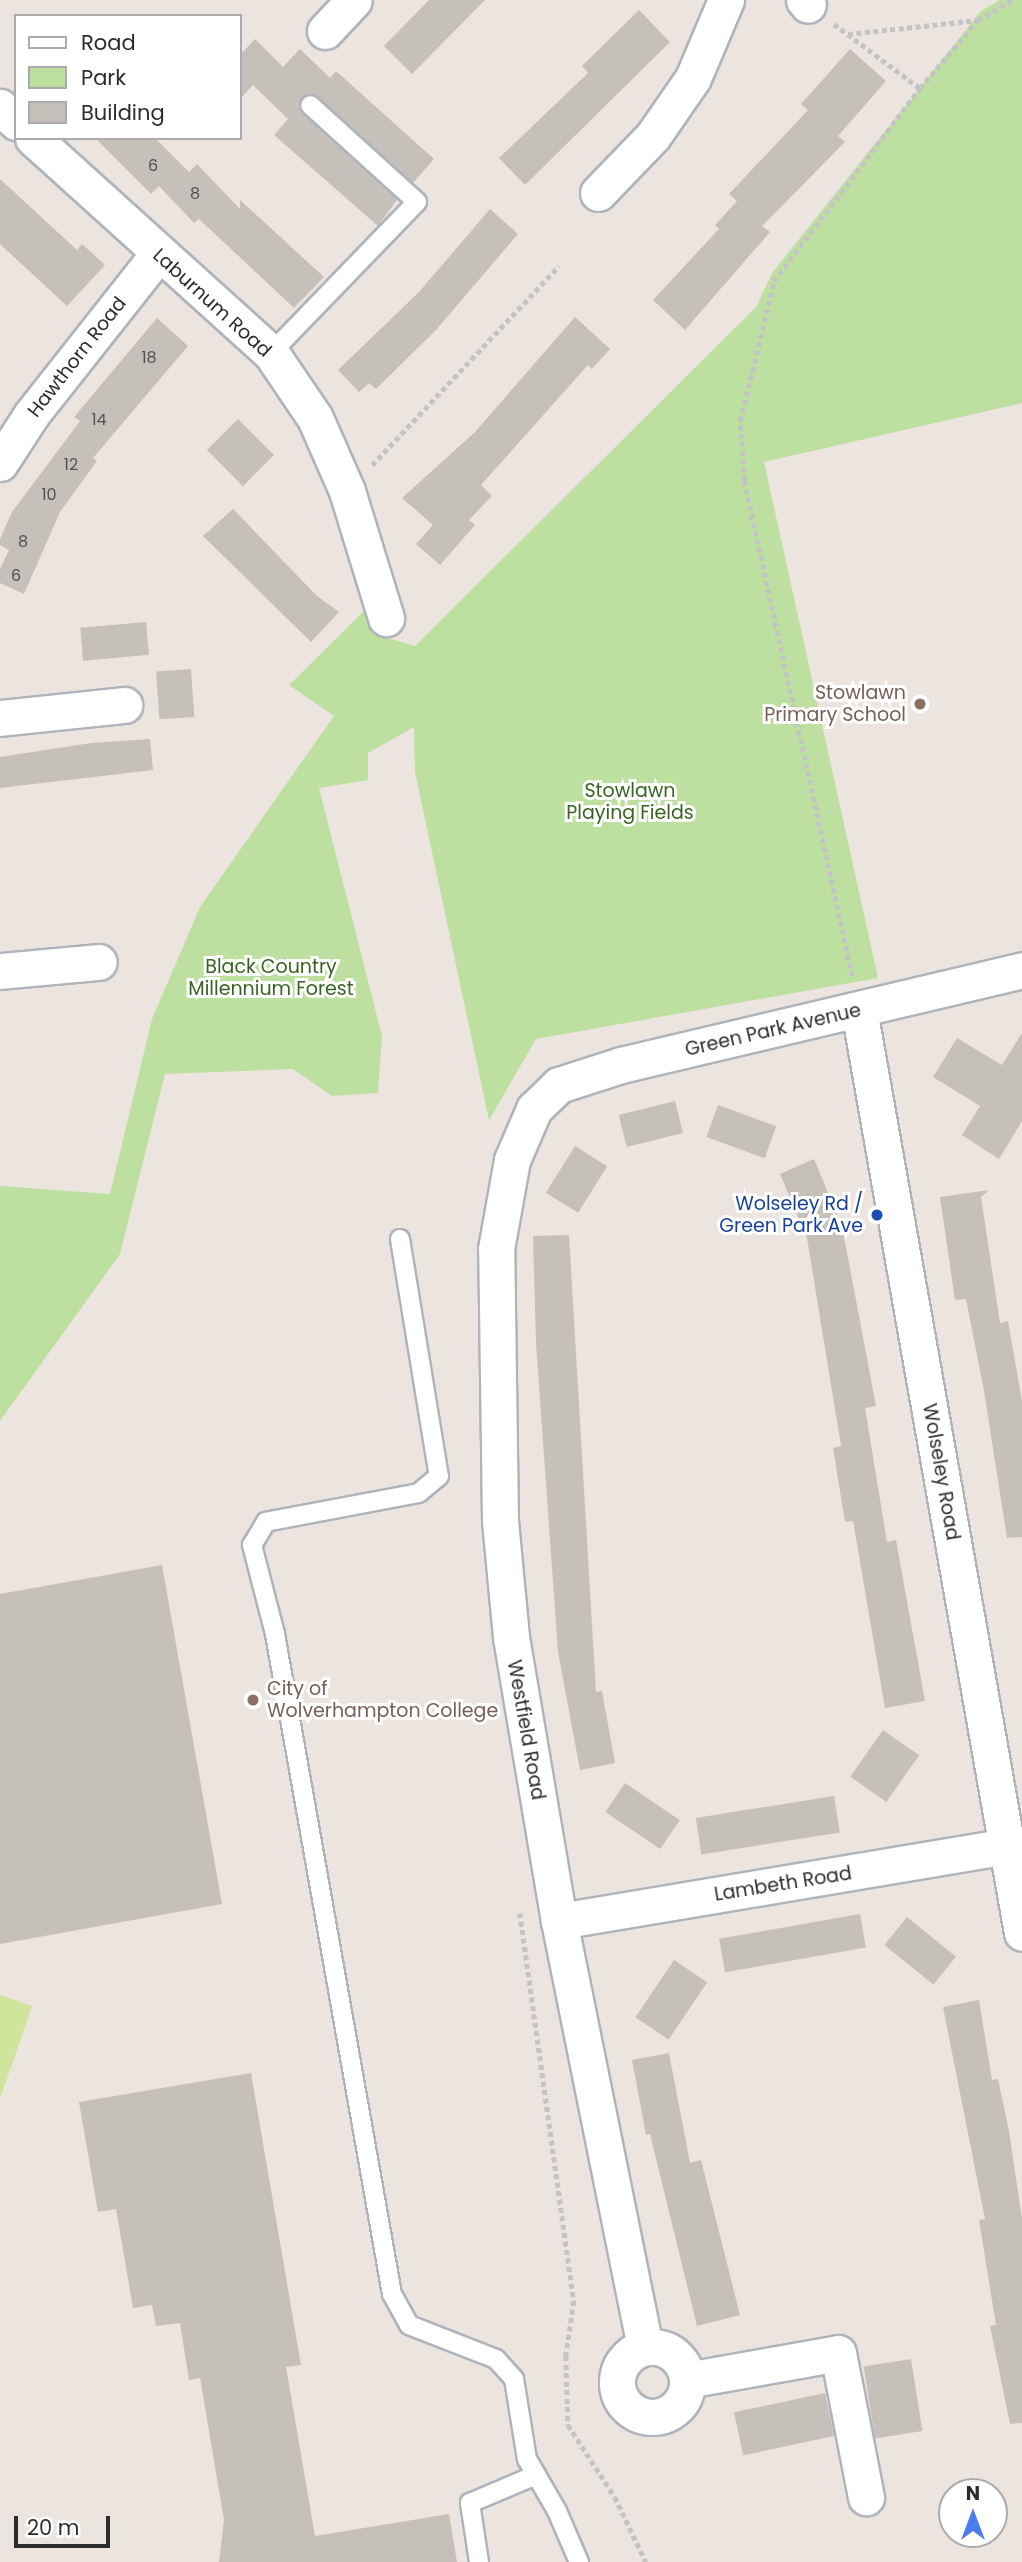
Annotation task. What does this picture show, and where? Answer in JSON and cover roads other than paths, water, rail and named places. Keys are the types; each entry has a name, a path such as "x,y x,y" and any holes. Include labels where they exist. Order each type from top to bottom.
{"street":[{"path":"325,32 354,0"},
{"path":"598,193 653,136 693,78 726,0"},
{"path":"0,107 14,120"},
{"name":"Laburnum Road","path":"35,140 158,254 271,353 316,418 347,491 386,618"},
{"name":"Hawthorn Road","path":"0,463 31,415 158,254"},
{"path":"0,718 124,705"},
{"path":"0,971 99,962"},
{"name":"Green Park Avenue","path":"534,1109 559,1085 621,1065 1022,970"},
{"name":"Wolseley Road","path":"859,1010 1022,1933"},
{"name":"Westfield Road","path":"534,1109 512,1160 496,1249 500,1520 511,1637 559,1921 645,2347"},
{"name":"Lambeth Road","path":"559,1921 1007,1846"},
{"path":"645,2347 657,2347 678,2358 687,2380 687,2391 674,2410 652,2418 631,2410 618,2392 616,2380 625,2359 645,2347"},
{"path":"687,2380 838,2353 866,2497"}],"lane":[{"path":"271,353 417,202 310,105"},
{"path":"400,1239 439,1476 419,1493 266,1522 252,1545 275,1634 392,2294 409,2325 496,2359 514,2379 527,2459 579,2562"},
{"path":"479,2562 470,2503 536,2475"}],"place":[{"name":"Stowlawn Primary School","path":"920,704"},
{"name":"Wolseley Rd / Green Park Ave","path":"877,1215"},
{"name":"City of Wolverhampton College","path":"253,1700"}],"park label":[{"name":"Stowlawn Playing Fields","path":"630,802"},
{"name":"Black Country Millennium Forest","path":"271,978"}]}
